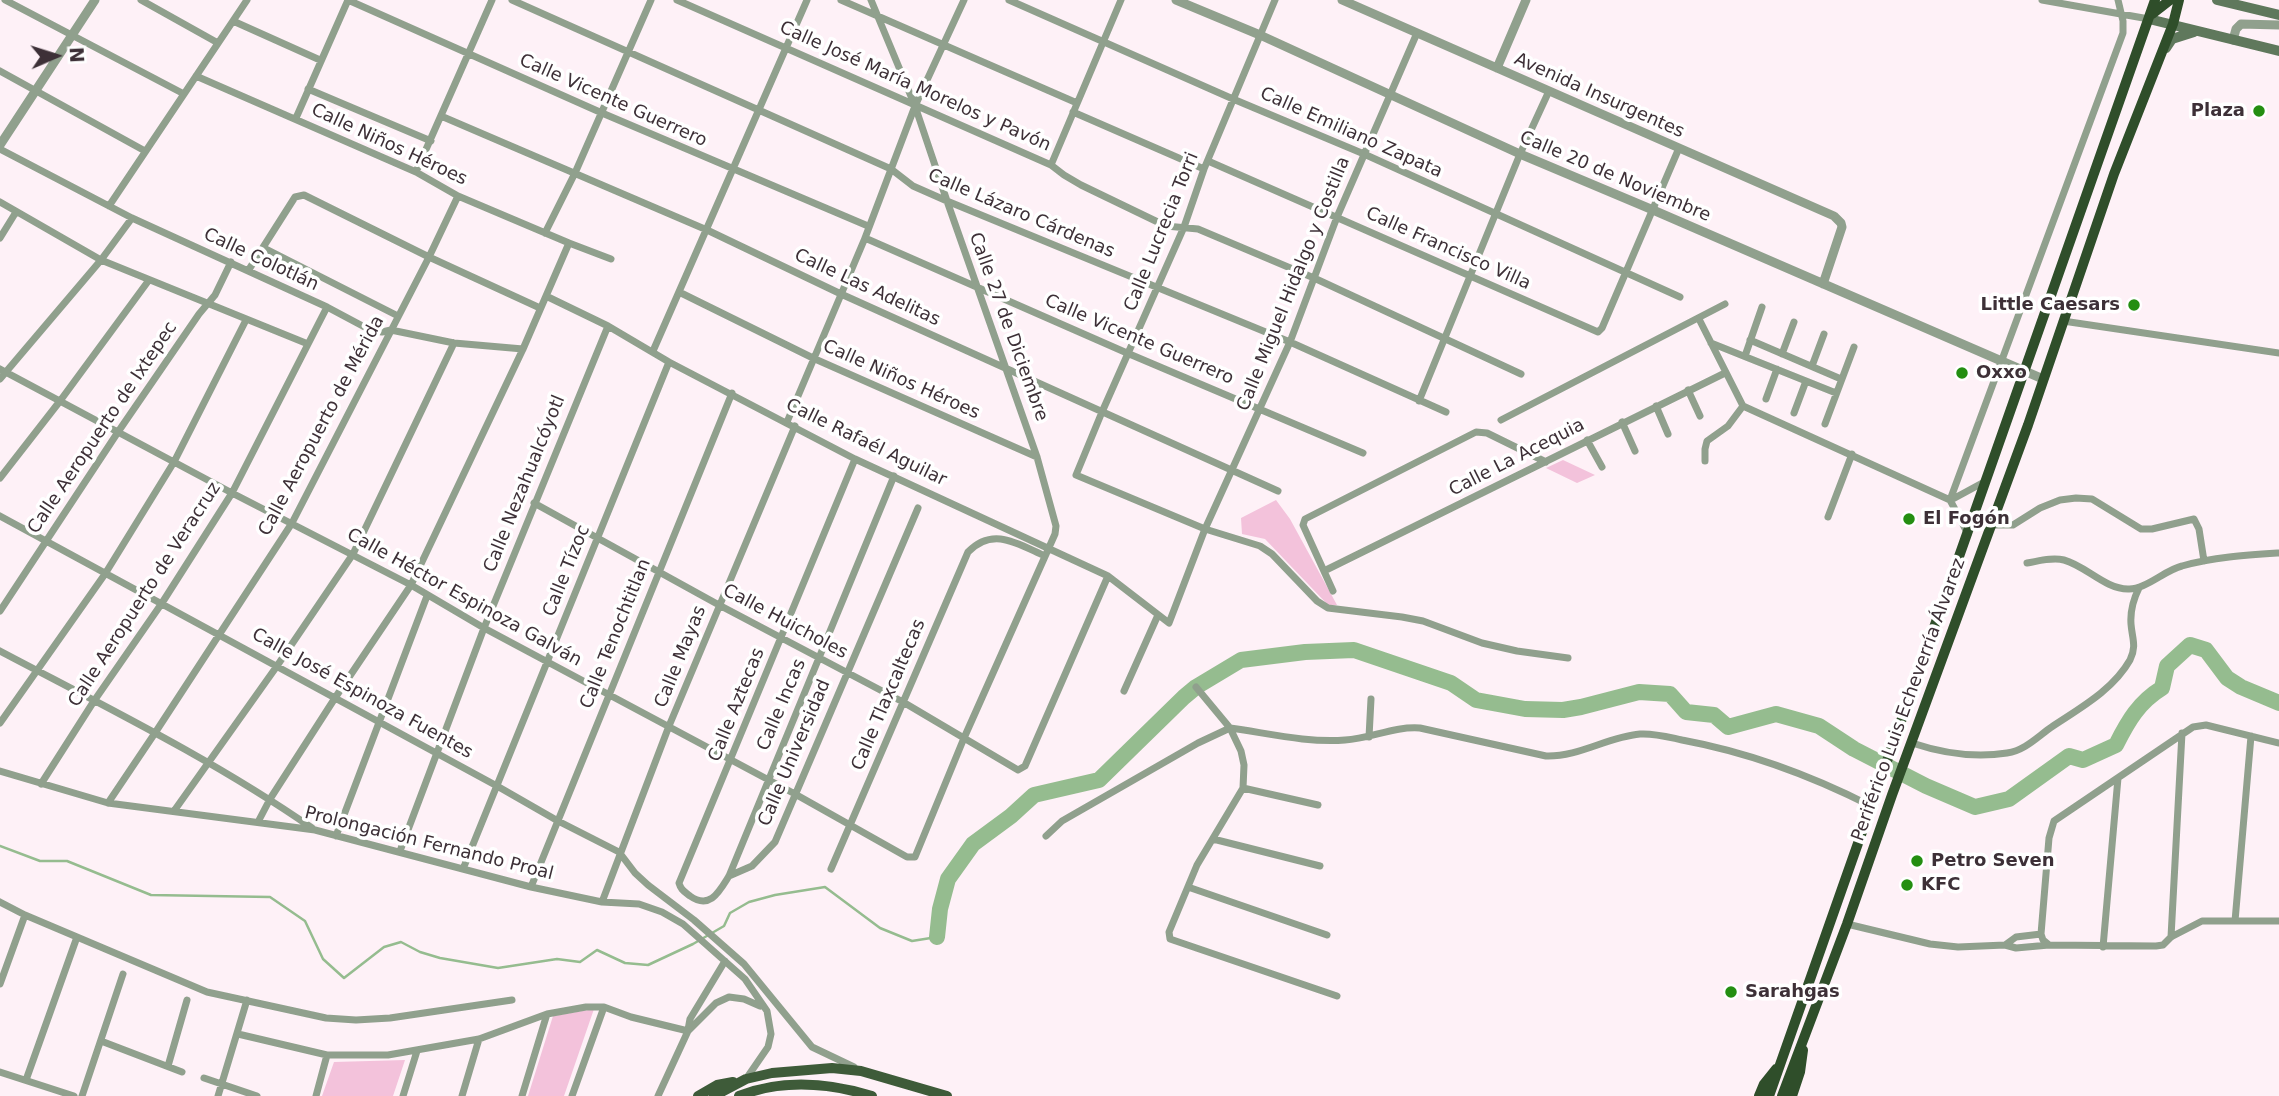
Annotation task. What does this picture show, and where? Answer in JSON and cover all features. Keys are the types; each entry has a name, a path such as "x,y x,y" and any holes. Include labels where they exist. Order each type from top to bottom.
{"highway":[{"name":"Periférico Luis Echeverría Álvarez","path":"1769,1096 2155,0"},
{"path":"2149,19 2170,0"},
{"name":"Periférico Luis Echeverría Álvarez","path":"1782,1096 1992,525 2114,174 2162,54 2179,0"},
{"path":"1792,1096 1802,1061 1802,1040"},
{"path":"1759,1096 1764,1084 1780,1064"}],"main road":[{"path":"2217,0 2279,15"},
{"path":"2149,19 2279,51"},
{"path":"2162,54 2172,39 2198,31"},
{"path":"698,1096 718,1085 772,1073 808,1069 861,1070 947,1096"},
{"path":"715,1096 746,1079"},
{"path":"739,1096 762,1089 804,1084 828,1086 872,1096"},
{"path":"769,1096 804,1084"}],"street":[{"path":"5,0 184,94"},
{"path":"0,147 95,0"},
{"path":"141,0 218,43"},
{"path":"109,206 247,0"},
{"path":"296,118 348,0"},
{"name":"Calle Vicente Guerrero","path":"348,0 732,170 868,226"},
{"path":"416,172 492,0"},
{"name":"Calle Lázaro Cárdenas","path":"512,0 891,169 913,186 947,201 1290,342 1446,412"},
{"path":"545,233 575,173 651,0"},
{"name":"Calle José María Morelos y Pavón","path":"677,0 1051,164 1081,185 1155,220 1171,227 1198,229 1314,278 1521,374"},
{"path":"653,351 807,0"},
{"path":"841,0 1077,103"},
{"name":"Calle 27 de Diciembre","path":"871,0 915,106 1008,370 1037,457 1056,526 964,738 918,854 912,858"},
{"name":"Calle Mayas","path":"602,902 915,106 964,0"},
{"name":"Calle Emiliano Zapata","path":"1009,0 1364,154 1680,297"},
{"path":"1051,164 1121,0"},
{"name":"Calle 20 de Noviembre","path":"1176,0 1520,155 2043,379"},
{"name":"Calle Lucrecia Torri","path":"1205,529 1076,475 1184,227 1206,165 1275,0"},
{"name":"Avenida Insurgentes","path":"1342,0 1834,216 1841,223 1840,233 1824,284"},
{"path":"1497,68 1526,0"},
{"path":"2042,0 2149,19"},
{"path":"1950,500 2123,33 2118,0"},
{"path":"233,21 320,60"},
{"path":"2233,40 2236,29 2241,24 2279,25"},
{"name":"Calle Miguel Hidalgo y Costilla","path":"1168,623 1205,529 1290,342 1337,217 1417,33"},
{"path":"0,71 145,151"},
{"name":"Calle Niños Héroes","path":"196,76 416,172 458,196 611,259"},
{"name":"Calle Niños Héroes","path":"308,89 431,141"},
{"path":"1419,401 1549,91"},
{"name":"Calle Francisco Villa","path":"1073,112 1337,217 1596,332 1599,332 1626,274"},
{"name":"Calle Las Adelitas","path":"441,117 707,230 841,294 1278,491"},
{"name":"Calle Colotlán","path":"0,147 132,218 327,307 372,331 391,330 454,343 523,349"},
{"path":"1626,274 1679,148"},
{"path":"248,271 298,195 304,195 540,308"},
{"name":"Calle Aeropuerto de Mérida","path":"108,803 292,523 458,196"},
{"path":"0,202 100,260 308,344"},
{"path":"0,238 16,212"},
{"path":"0,379 3,370 100,260 132,218"},
{"name":"Calle Vicente Guerrero","path":"864,238 1363,453"},
{"path":"258,822 335,698 411,585 523,349 569,243"},
{"path":"264,248 398,316"},
{"name":"Calle Aeropuerto de Ixtepec","path":"0,611 118,432 220,286 231,262"},
{"path":"0,478 149,280"},
{"name":"Calle Niños Héroes","path":"678,292 815,359 1037,457"},
{"name":"Calle Rafaél Aguilar","path":"546,296 608,326 669,362 855,459 1047,552 1108,576 1168,623"},
{"path":"1501,420 1725,304"},
{"name":"Calle Aeropuerto de Veracruz","path":"41,783 162,604 232,493 327,307"},
{"path":"1745,356 1762,307"},
{"path":"1699,319 1743,406 1950,500 1969,534"},
{"path":"0,723 105,574 174,462 246,320"},
{"path":"2063,321 2279,353"},
{"path":"1782,354 1794,322"},
{"name":"Calle Nezahualcóyotl","path":"400,851 484,628 608,326"},
{"path":"1812,366 1824,334"},
{"path":"1750,340 1841,379"},
{"path":"174,811 353,554 454,343"},
{"path":"1710,343 1836,393"},
{"path":"1825,424 1854,347"},
{"name":"Calle Tízoc","path":"463,869 669,362"},
{"path":"1766,399 1777,369"},
{"name":"Calle Héctor Espinoza Galván","path":"3,370 411,585 484,628 912,858"},
{"name":"Calle La Acequia","path":"1324,571 1725,373"},
{"path":"1794,413 1806,381"},
{"path":"1688,390 1700,416"},
{"name":"Calle Tenochtitlan","path":"531,887 732,393"},
{"path":"1656,406 1668,434"},
{"path":"1705,461 1704,449 1707,441 1728,426 1743,406"},
{"path":"1622,422 1635,451"},
{"path":"1333,591 1303,522 1316,512 1480,431 1546,462"},
{"path":"1587,440 1602,467"},
{"path":"1828,517 1852,454"},
{"name":"Calle Aztecas","path":"707,901 698,901 679,885 855,459"},
{"name":"Calle Incas","path":"707,901 713,898 729,876 894,476"},
{"path":"1950,500 1988,480"},
{"path":"1992,525 2013,525 2040,508 2060,500 2092,499 2141,529 2194,519 2199,529 2204,561"},
{"name":"Calle Huicholes","path":"534,503 903,702 1015,769 1025,766 1108,576"},
{"name":"Calle Universidad","path":"729,876 752,866 775,842 918,508"},
{"name":"Calle José Espinoza Fuentes","path":"0,516 558,821 620,852 635,873 648,885 723,944 761,983 792,1025 813,1047 861,1070"},
{"path":"1205,529 1260,546 1272,554 1317,601 1328,608 1423,621 1482,643 1517,651 1568,657"},
{"name":"Calle Tlaxcaltecas","path":"831,869 968,552 984,539 1001,538 1047,552"},
{"path":"2027,562 2064,560 2119,588 2139,588 2166,571 2204,561 2279,553"},
{"path":"1912,743 1930,749 1967,754 2009,753 2031,744 2051,727 2088,704 2130,660 2136,642 2131,626 2132,603 2139,588"},
{"path":"336,836 427,596"},
{"path":"1124,691 1158,615"},
{"path":"0,651 208,761 315,830"},
{"path":"1196,687 1230,728 1241,751 1244,765 1243,788 1197,865 1168,932 1170,939 1337,996"},
{"path":"1369,737 1371,699"},
{"path":"2049,945 2041,934 2049,838 2054,821 2193,727 2206,726 2279,743"},
{"path":"1046,836 1062,821 1198,743 1230,728 1339,741 1400,729 1420,728 1559,757 1621,737 1649,734 1724,748 1803,775 1871,806"},
{"path":"1847,923 1930,944 1958,947 2163,945 2170,941 2171,937 2182,733"},
{"path":"2235,921 2251,736"},
{"name":"Prolongación Fernando Proal","path":"0,771 108,803 315,830 531,887 602,902 651,907 683,924 715,951 745,979 766,1011"},
{"path":"2103,947 2118,778"},
{"path":"1243,788 1318,805"},
{"path":"1213,839 1320,866"},
{"path":"1188,887 1327,935"},
{"path":"0,902 190,986 326,1018 390,1018 512,1000"},
{"path":"0,984 26,915"},
{"path":"2171,937 2202,921 2279,921"},
{"path":"2005,945 2016,937 2041,934"},
{"path":"26,1080 77,937"},
{"path":"658,1096 688,1031 690,1019 724,961"},
{"path":"82,1096 123,974"},
{"path":"688,1031 716,1003 729,997 755,1003 766,1011 771,1034 768,1047 746,1079"},
{"path":"168,1066 187,1000"},
{"path":"218,1096 247,1000"},
{"path":"238,1034 327,1055 378,1055 417,1051 479,1039 547,1014 586,1007 604,1007 631,1017 688,1031"},
{"path":"572,1096 604,1007"},
{"path":"522,1096 547,1014"},
{"path":"462,1096 479,1039"},
{"path":"101,1041 182,1072"},
{"path":"403,1096 417,1051"},
{"path":"316,1096 327,1055"},
{"path":"0,1072 74,1096"},
{"path":"204,1078 257,1096"}],"shaded area":[{"path":"1563,460 1595,475 1577,483 1546,468"},
{"path":"1276,500 1290,519 1337,605 1329,606 1265,539 1242,534 1241,518"},
{"path":"594,1009 564,1096 528,1096 553,1016"},
{"path":"405,1060 393,1096 322,1096 334,1062"}],"waterway":[{"path":"937,937 940,909 948,879 973,844 1034,795 1099,780 1184,697 1241,660 1305,652 1354,650 1451,683 1476,700 1525,709 1563,710 1639,692 1670,694 1686,712 1714,715 1728,727 1776,714 1819,726 1854,749 1926,786 1975,807 2009,799 2069,756 2083,760 2116,745 2135,713 2147,699 2162,688 2167,666 2190,645 2206,650 2227,678 2279,703"},
{"path":"0,846 40,861 67,861 151,895 270,897 305,921 323,959 344,978 384,947 401,942 440,958 498,968 557,959 580,962 597,950 625,963 648,965 724,926 730,913 749,902 825,887 880,928 912,941 937,937"}],"place":[{"name":"Plaza","path":"2259,111"},
{"name":"Little Caesars","path":"2134,305"},
{"name":"Oxxo","path":"1962,373"},
{"name":"El Fogón","path":"1909,519"},
{"name":"Petro Seven","path":"1917,861"},
{"name":"KFC","path":"1907,885"},
{"name":"Sarahgas","path":"1731,992"}]}
